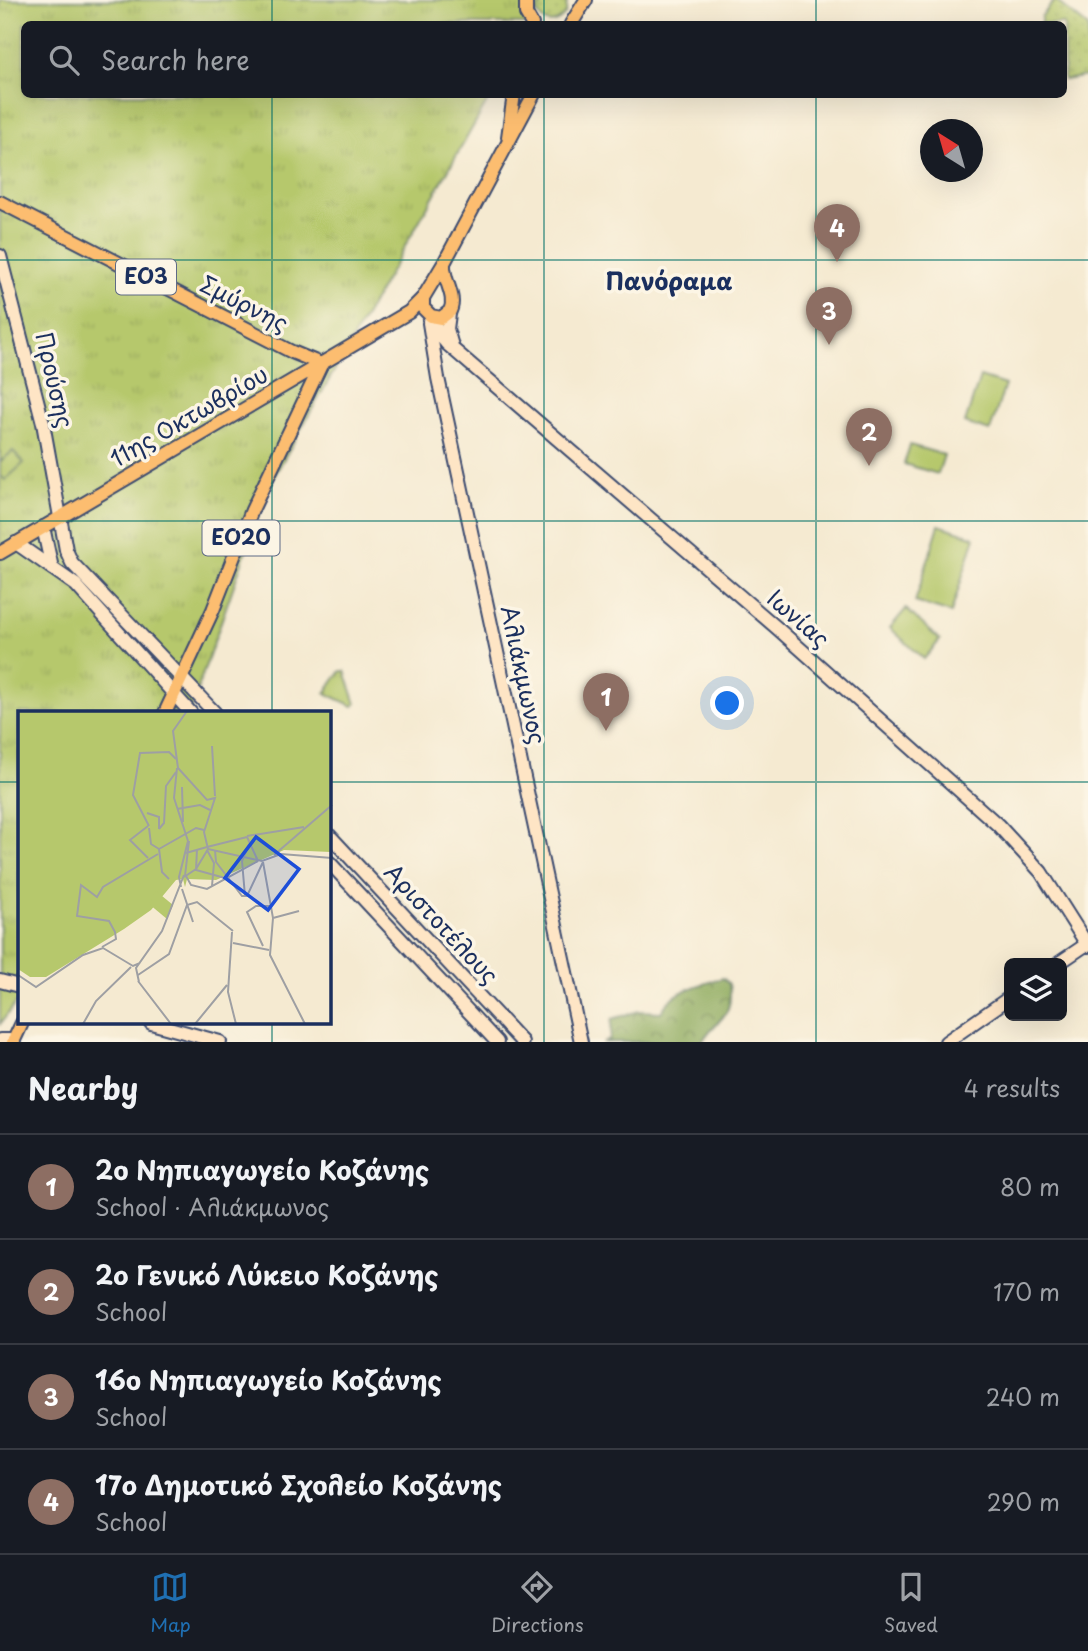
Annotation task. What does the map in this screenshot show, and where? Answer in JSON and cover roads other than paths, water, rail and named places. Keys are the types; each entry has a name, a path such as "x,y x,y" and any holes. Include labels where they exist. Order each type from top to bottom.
{"main road":[{"path":"526,0 528,21"},
{"path":"573,21 577,0"},
{"path":"574,21 586,0"},
{"name":"11ης Οκτωβρίου","path":"508,144 513,98"},
{"name":"11ης Οκτωβρίου","path":"0,553 401,318 425,294 444,263 532,98"},
{"name":"Σμύρνης","path":"0,202 292,352 321,364"},
{"path":"444,263 444,278 453,303 449,314"},
{"path":"429,315 422,305 425,294 437,287 450,292"},
{"name":"11ης Οκτωβρίου","path":"401,318 429,315 441,318 449,314"},
{"path":"291,382 297,366 292,352"},
{"name":"ΕΟ20","path":"166,711 213,610 249,517 321,364"},
{"path":"13,1041 22,1024"}],"street":[{"name":"Προύσης","path":"0,256 43,423 61,516"},
{"path":"449,314 447,329 454,349"},
{"name":"Ιωνίας","path":"429,315 438,333 454,349 759,612 970,799 1018,846 1053,890 1088,945"},
{"name":"Αλιάκμωνος","path":"429,315 438,378 581,1042"},
{"path":"61,516 66,550 72,563 213,711"},
{"path":"43,527 52,568"},
{"path":"16,543 76,585 189,711"},
{"name":"Αριστοτέλους","path":"331,837 522,1042"},
{"name":"Αριστοτέλους","path":"331,864 497,1042"},
{"path":"1067,958 1088,945"},
{"path":"0,981 18,986"},
{"path":"946,1042 1004,1001"},
{"path":"155,1024 220,1042"},
{"path":"0,1040 13,1041"}],"place":[{"name":"17ο Δημοτικό Σχολείο Κοζάνης","path":"837,262"},
{"name":"16ο Νηπιαγωγείο Κοζάνης","path":"829,345"},
{"name":"2ο Γενικό Λύκειο Κοζάνης","path":"869,466"},
{"name":"2ο Νηπιαγωγείο Κοζάνης","path":"606,731"}],"district":[{"name":"Πανόραμα","path":"669,282"}]}
